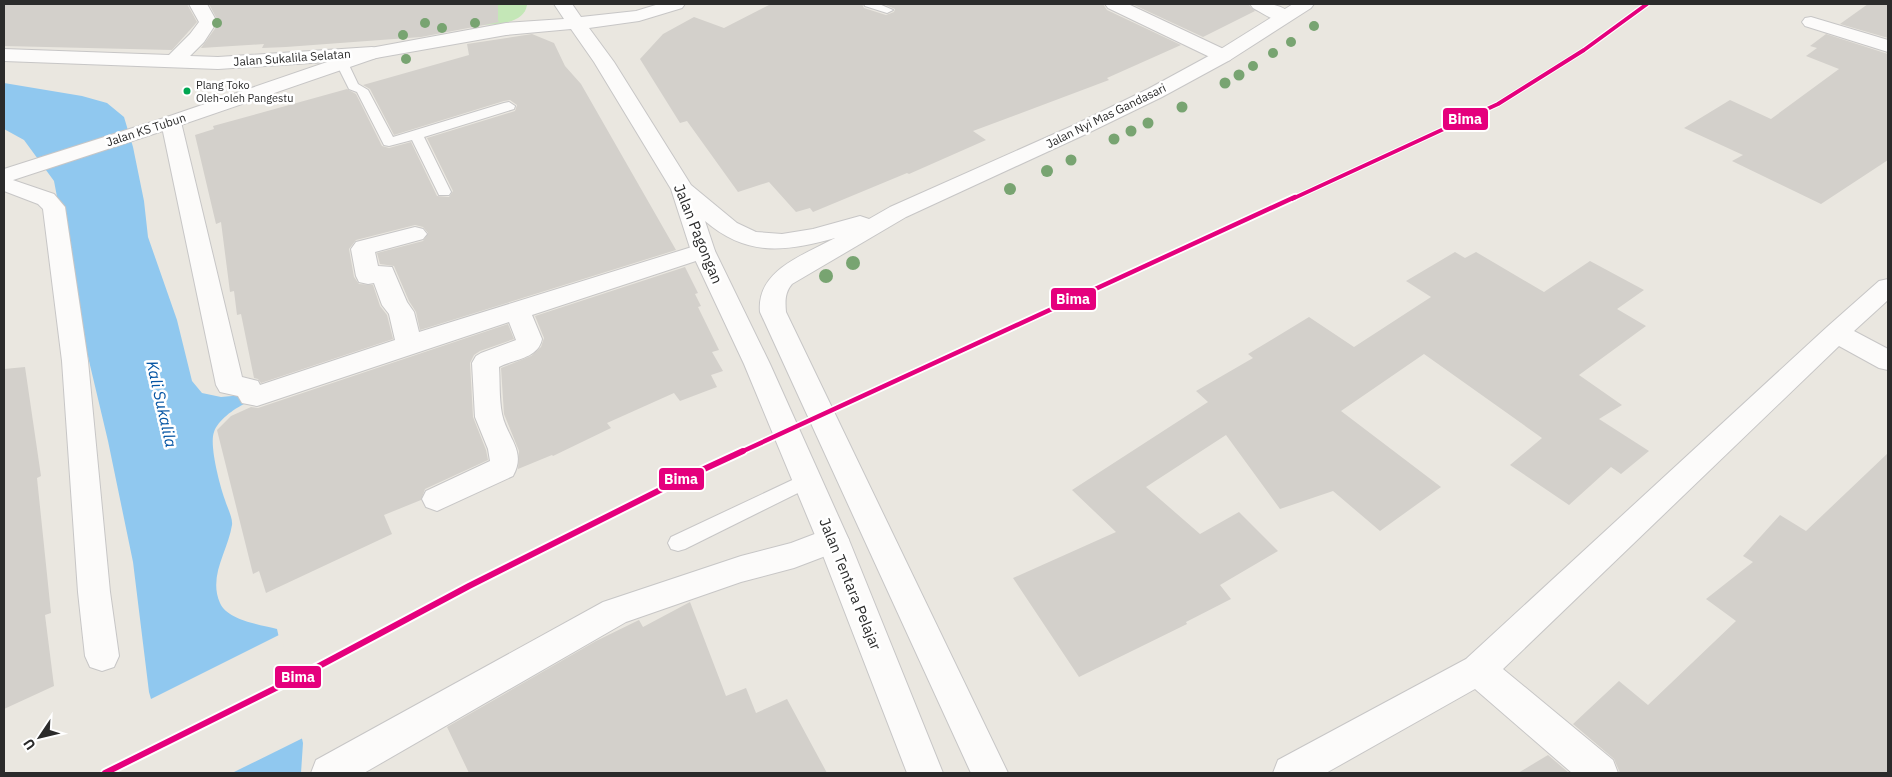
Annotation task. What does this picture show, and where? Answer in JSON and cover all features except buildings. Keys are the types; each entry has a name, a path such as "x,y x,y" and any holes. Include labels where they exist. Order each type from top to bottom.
{"street":[{"path":"172,62 197,38 208,22 198,4"},
{"name":"Jalan Pagongan","path":"563,4 578,23 682,189 703,251 771,397"},
{"name":"Jalan Sukalila Selatan","path":"4,55 172,62 236,62 372,53 506,29 639,16 676,4"},
{"path":"1114,4 1223,56"},
{"path":"1259,4 1284,17"},
{"name":"Jalan Nyi Mas Gandasari","path":"990,773 772,312 772,294 783,278 898,212 1079,130 1223,56 1305,4"},
{"path":"1811,22 1888,46"},
{"name":"Jalan KS Tubun","path":"4,176 171,122 372,53"},
{"path":"171,122 230,385 248,388 252,396 257,396 409,345 518,312 703,251"},
{"path":"4,184 46,198 54,207 75,361 94,592 102,656"},
{"name":"Jalan Nyi Mas Gandasari","path":"682,189 729,228 752,240 776,242 804,238 898,212"},
{"path":"409,345 401,312 395,305 382,273 368,276 362,249 416,234"},
{"path":"1290,773 1478,670 1836,333 1888,287"},
{"path":"437,499 504,468 505,464 500,440 489,419 485,362 521,350 528,344 529,338 518,312"},
{"path":"1836,333 1888,361"},
{"name":"Jalan Tentara Pelajar","path":"771,397 833,540 925,773"},
{"path":"329,773 616,612 741,569 794,555 833,540"},
{"path":"1478,670 1600,773"}],"lane":[{"path":"869,4 887,10"},
{"path":"342,63 353,86 362,90 390,142 509,106"},
{"path":"416,135 444,192"},
{"path":"678,543 807,480"}],"green space":[{"path":"469,5 527,5 524,12 512,21 484,25 469,24"}],"water":[{"name":"Kali Sukalila","path":"4,83 82,96 107,103 124,117 133,147 144,201 148,237 177,320 192,381 202,393 221,397 243,395 244,404 223,419 216,428 213,438 218,476 232,522 230,535 217,573 217,593 220,603 230,614 245,621 277,629 303,743 301,773 172,773 149,692 133,562 108,441 85,344 54,181 24,140 4,129"}],"pier":[{"path":"281,634 305,737 232,773 169,773 149,700"}],"transit line":[{"name":"Bima","path":"105,773 306,673 469,586 676,482 1498,104 1584,50 1647,4"}],"place":[{"name":"Plang Toko Oleh-oleh Pangestu","path":"187,91"}]}
